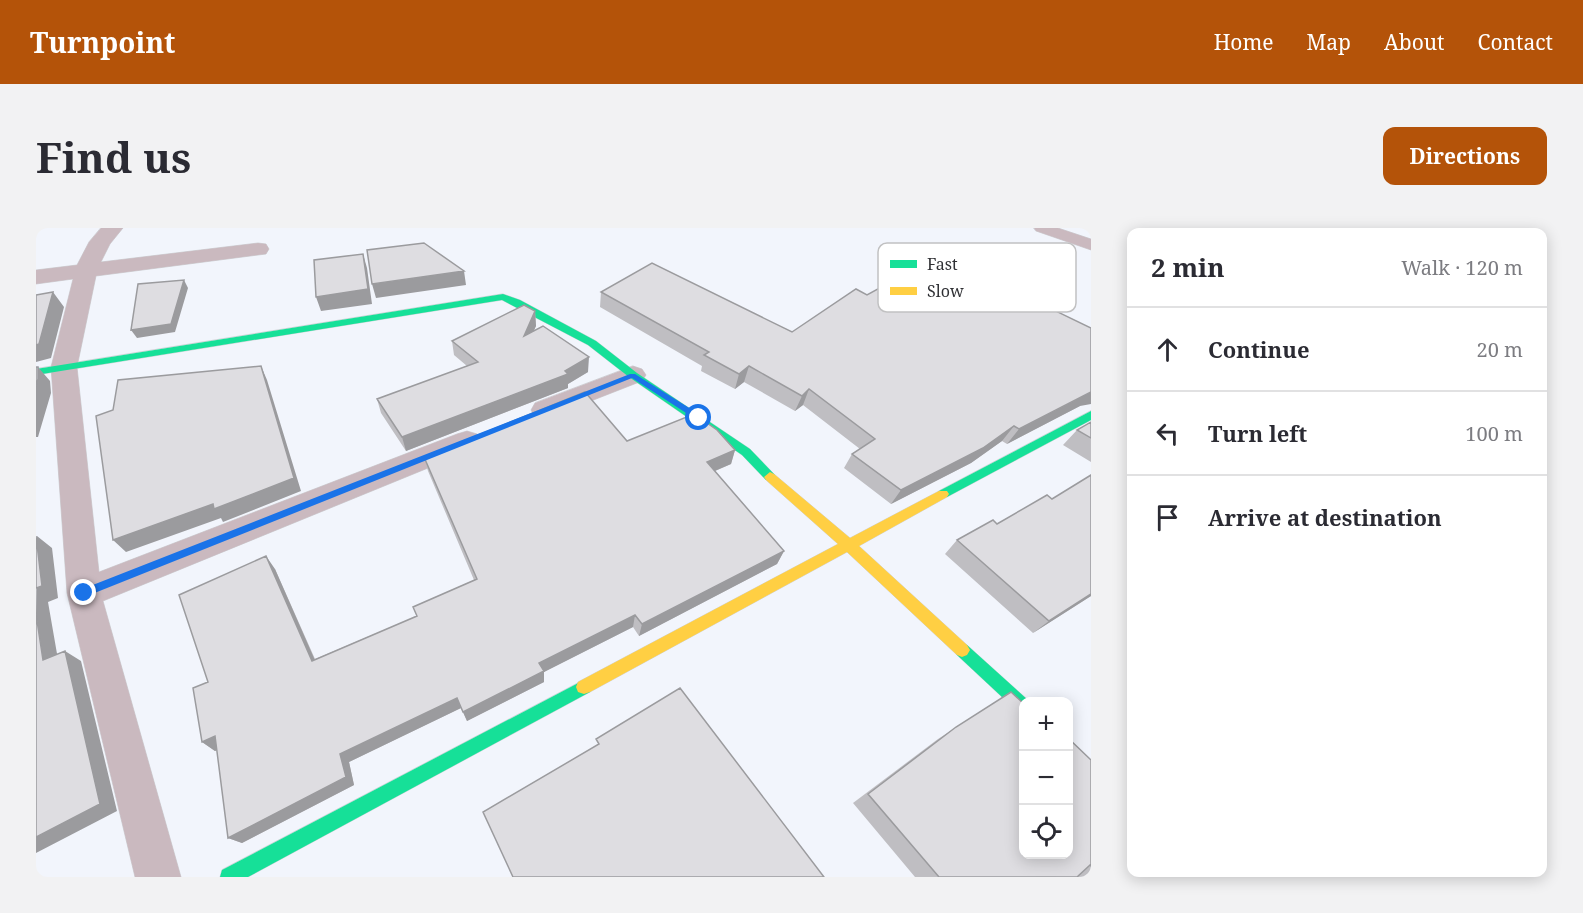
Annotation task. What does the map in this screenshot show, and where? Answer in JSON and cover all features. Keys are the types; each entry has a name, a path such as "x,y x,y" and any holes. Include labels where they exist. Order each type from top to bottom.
{"street":[{"path":"113,228 100,242 86,270 50,370 84,593 159,877"},
{"path":"36,277 258,249"},
{"path":"50,370 503,297 517,302 592,343 633,375 746,452 785,492 850,546 1019,702"},
{"path":"523,419 633,375"},
{"path":"229,877 1091,415"},
{"path":"84,593 490,432"}],"lane":[{"path":"1042,228 1091,245"}],"building":[{"path":"424,243 464,271 372,284 367,250"},
{"path":"363,254 368,289 316,297 314,260"},
{"path":"652,263 792,332 856,289 867,295 878,289 878,312 1058,312 1091,328 1091,392 1019,429 1014,426 983,448 901,490 852,454 875,439 809,389 802,396 749,366 739,374 704,355 709,352 601,292"},
{"path":"184,280 171,324 131,330 138,284"},
{"path":"53,292 39,344 36,345 36,295"},
{"path":"524,305 535,311 524,336 543,326 589,357 565,371 568,374 402,437 377,399 478,362 452,341"},
{"path":"261,366 294,478 214,509 213,504 113,540 96,416 113,410 118,380"},
{"path":"36,367 38,367 38,379 36,386"},
{"path":"585,392 627,441 694,414 717,430 735,450 707,462 784,551 642,624 635,615 539,663 544,671 463,712 457,698 340,754 346,777 228,838 215,736 202,742 193,688 208,682 179,595 266,556 312,661 417,616 413,607 477,579 424,457"},
{"path":"1091,422 1091,438 1077,430"},
{"path":"1091,475 1091,594 1049,621 957,540 993,520 997,524 1047,495 1052,499"},
{"path":"36,536 42,586 36,588"},
{"path":"36,614 43,660 65,651 100,804 36,837"},
{"path":"680,688 824,877 513,877 483,812 599,744 596,739"},
{"path":"1011,692 1019,699 1019,859 1073,859 1073,743 1091,760 1091,866 1077,877 939,877 868,794 956,727"}],"traffic: fast":[{"path":"36,372 503,297 517,302 592,343 633,375 746,452 770,477"},
{"path":"943,494 1091,415"},
{"path":"962,650 1019,702"},
{"path":"229,877 584,687"}],"traffic: slow":[{"path":"770,477 850,546 962,650"},
{"path":"584,687 943,494"}],"route":[{"path":"84,593 633,375 699,418"}]}
